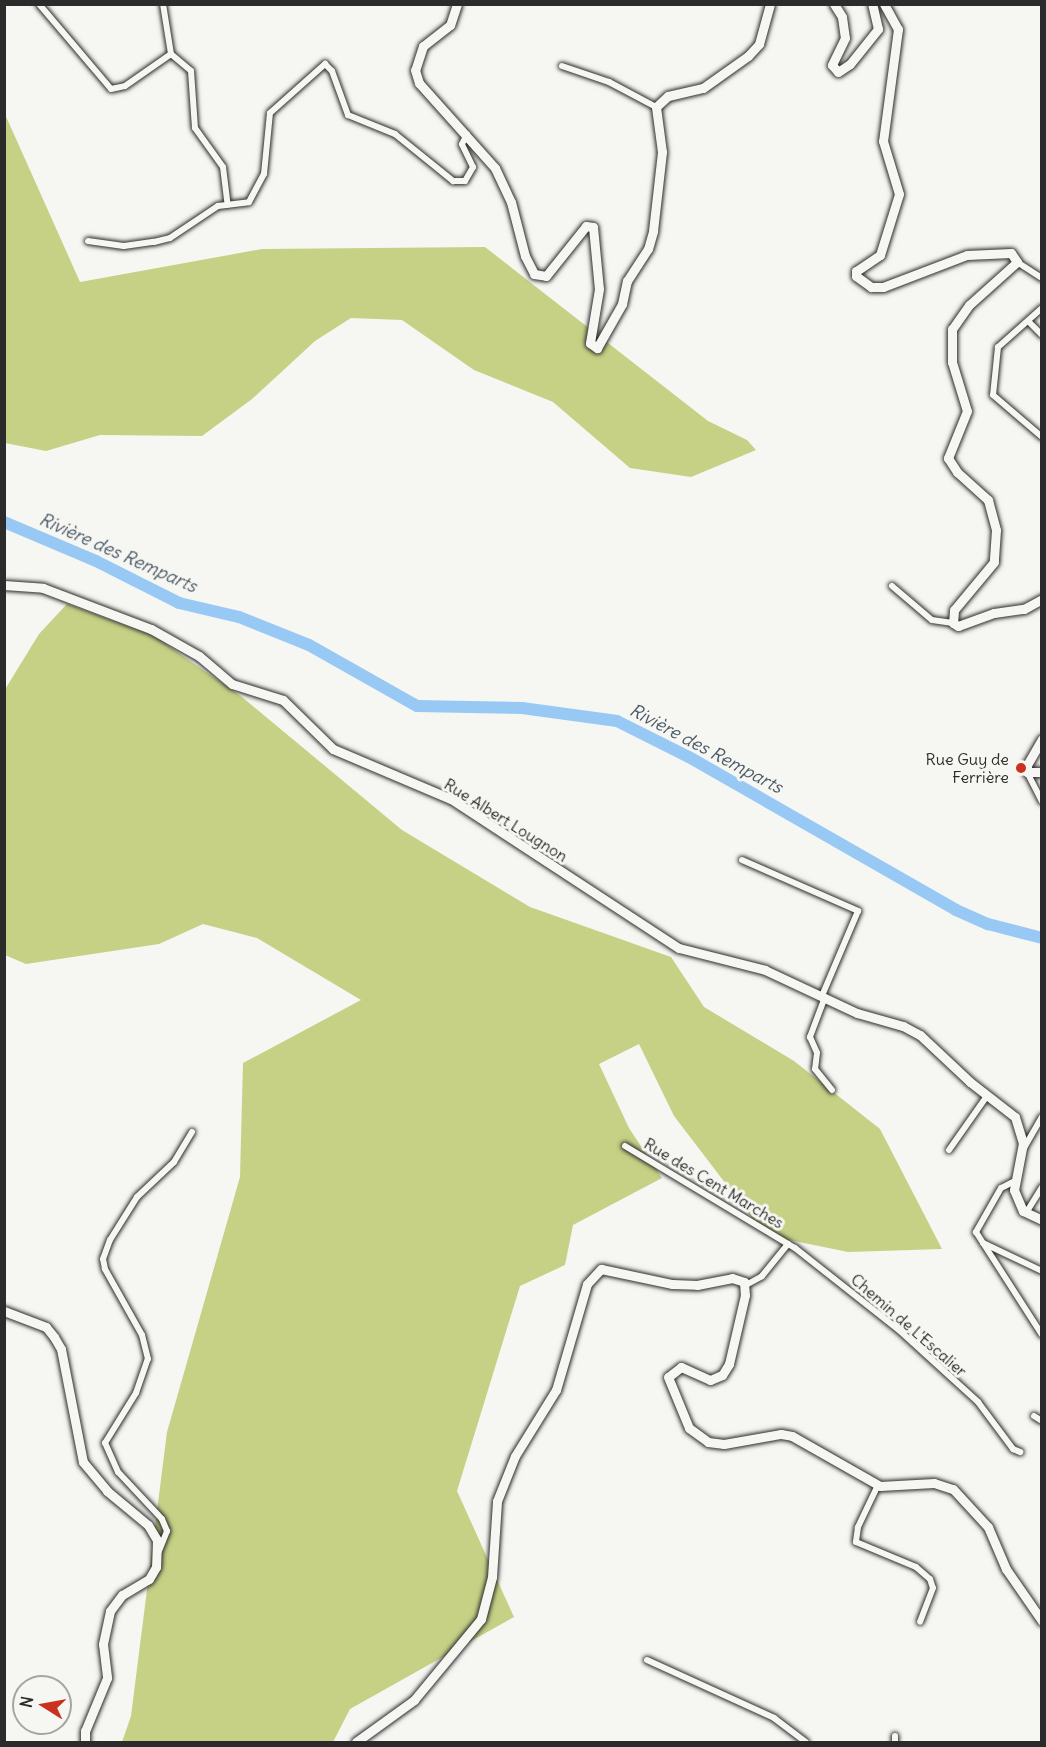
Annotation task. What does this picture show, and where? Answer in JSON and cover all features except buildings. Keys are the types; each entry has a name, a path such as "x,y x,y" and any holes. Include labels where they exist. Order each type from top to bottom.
{"street":[{"path":"39,4 111,89 124,86 171,54"},
{"path":"163,4 171,54 191,71 195,128 223,167 228,206"},
{"path":"457,4 450,25 423,46 415,70 419,83 485,152 503,182 525,256 534,274 546,276 586,226 593,227 599,290 590,343 597,348 622,304 627,281 648,249 654,231 662,152 656,107"},
{"path":"656,107 668,96 703,88 748,56 759,44 770,4"},
{"path":"834,4 842,17 845,38 832,65 838,72 850,64 878,29 872,4"},
{"path":"884,4 898,29 883,141 899,194 880,255 856,271 856,276 871,286 883,287 966,255 1011,253 1017,262 1041,278"},
{"path":"88,241 124,246 170,238 208,210 245,205 261,185 270,113 326,64 333,71 348,115 395,134 430,164 459,182 469,177 473,167 462,144 467,134"},
{"path":"562,66 609,82 656,107"},
{"path":"953,623 954,610 996,556 992,507 948,458 967,411 952,362 952,329 969,305 1017,262"},
{"path":"1041,308 998,347 993,395 1041,437"},
{"path":"1028,321 1041,335"},
{"name":"Rue Albert Lougnon","path":"4,585 43,588 151,629 200,656 232,684 291,705 333,749 451,799 679,948 765,970 823,997 920,1035 987,1096 1015,1116 1023,1150"},
{"path":"892,586 932,620 958,626 994,613 1024,609 1041,599"},
{"path":"1041,739 1030,757 1027,772 1041,801"},
{"path":"1027,772 1041,772"},
{"path":"742,860 858,912 823,997 810,1037 817,1053 815,1070 832,1090"},
{"path":"949,1150 987,1096"},
{"path":"1041,1118 1023,1150 1013,1182 1018,1203 1026,1213 1041,1220"},
{"path":"85,1743 85,1731 107,1678 103,1644 110,1611 122,1594 149,1580 166,1531 162,1520 118,1472 105,1443 136,1393 148,1359 142,1335 123,1294 105,1269 103,1258 110,1240 137,1197 174,1162 192,1132"},
{"name":"Rue des Cent Marches","path":"625,1146 788,1244"},
{"path":"1013,1182 1001,1188 976,1232 1041,1335"},
{"path":"1026,1213 1041,1187"},
{"path":"983,1243 1041,1271"},
{"path":"788,1244 762,1276 746,1285 729,1364 722,1375 710,1380 681,1366 669,1377 689,1428 708,1442 724,1444 781,1434 792,1436 878,1485 896,1488 934,1483 953,1489 964,1497 988,1527 1012,1579 1041,1621"},
{"name":"Chemin de L'Escalier","path":"788,1244 899,1330 978,1402 1014,1449 1020,1452"},
{"path":"356,1743 414,1700 481,1619 492,1577 496,1501 515,1456 556,1390 587,1284 601,1269 657,1282 697,1285 737,1278 746,1285"},
{"path":"4,1311 46,1327 54,1336 61,1349 83,1462 107,1491 148,1525 157,1540 157,1557"},
{"path":"1035,1325 1041,1321"},
{"path":"1034,1416 1041,1421"},
{"path":"878,1485 858,1527 856,1542 916,1567 930,1580 933,1588 921,1622"},
{"path":"647,1660 774,1718 806,1743"}],"green space":[{"path":"4,112 80,282 262,249 485,247 708,421 747,440 756,450 691,477 630,468 553,402 474,370 402,320 351,318 315,341 252,399 202,436 100,435 46,451 5,443"},
{"path":"67,604 154,636 242,697 402,830 530,907 671,957 704,1007 794,1061 880,1129 942,1249 848,1252 765,1235 674,1116 639,1044 599,1064 629,1128 662,1178 573,1225 565,1265 520,1286 457,1491 514,1617 350,1709 333,1742 122,1742 131,1716 167,1432 240,1177 243,1063 361,1000 257,938 203,924 159,944 26,964 5,955 4,691 39,634"}],"waterway":[{"name":"Rivière des Remparts","path":"4,522 96,561 179,603 239,617 309,645 417,706 522,708 617,721 689,757 956,910 988,924 1042,938"}],"place":[{"name":"Rue Guy de Ferrière","path":"1021,768"}]}
